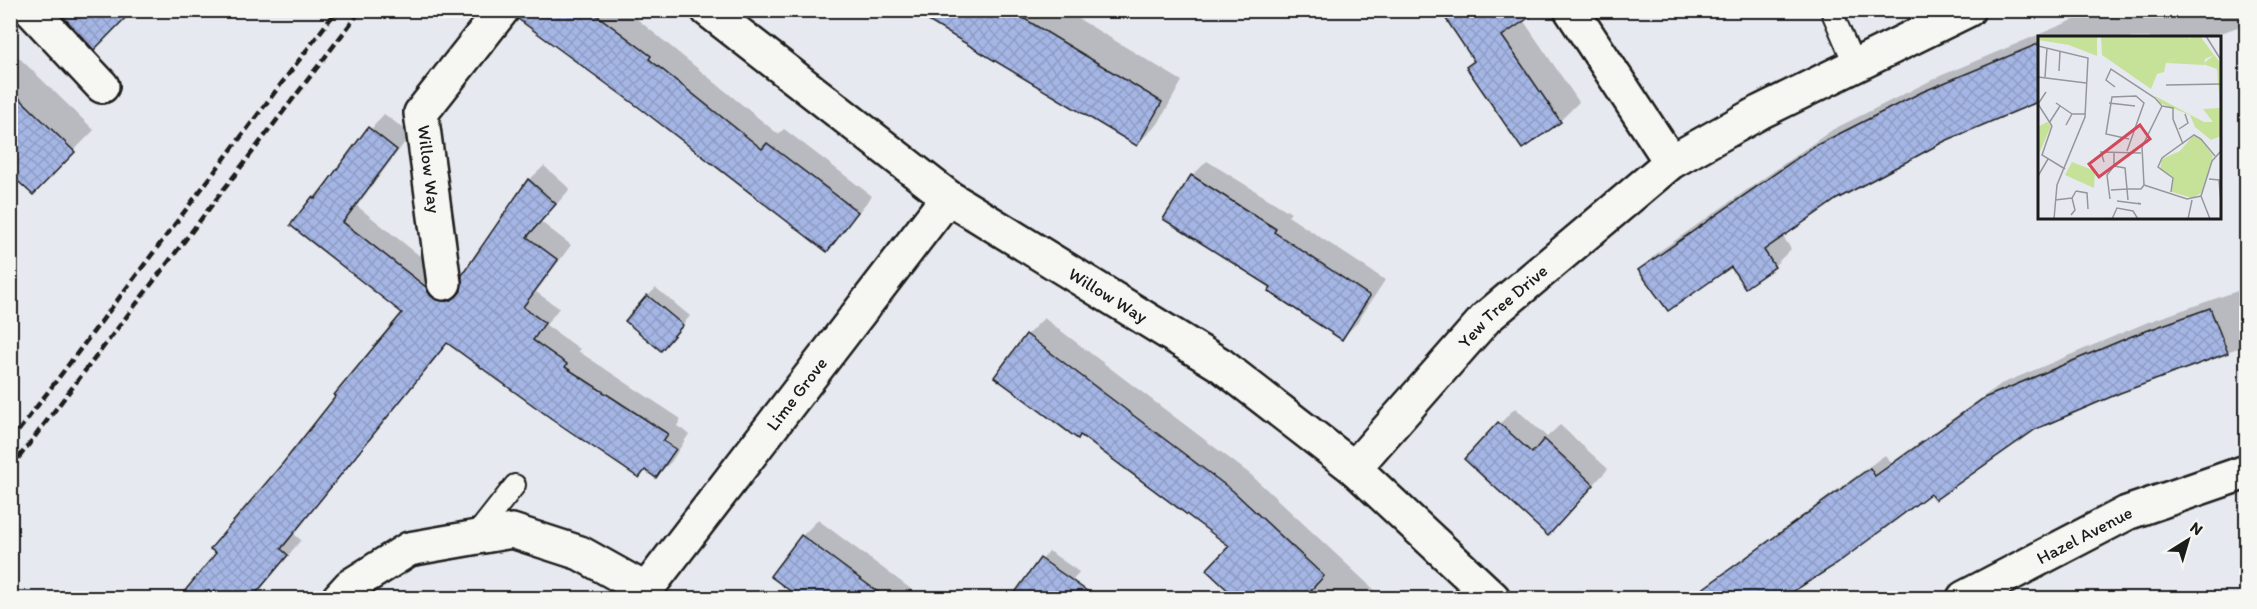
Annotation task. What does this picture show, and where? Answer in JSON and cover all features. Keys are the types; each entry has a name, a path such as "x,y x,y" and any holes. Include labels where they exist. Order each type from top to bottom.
{"street":[{"path":"31,10 102,86"},
{"name":"Willow Way","path":"444,284 421,113 502,10"},
{"name":"Willow Way","path":"708,10 948,197 1221,365 1354,468 1493,598"},
{"path":"1571,10 1671,162"},
{"name":"Yew Tree Drive","path":"1354,468 1486,318 1671,162 1760,112 1968,10"},
{"name":"Lime Grove","path":"339,598 350,586 409,549 512,531 580,553 650,595 948,197"},
{"name":"Hazel Avenue","path":"1964,598 2127,513 2247,472"}],"lane":[{"path":"1832,10 1855,66"},
{"path":"474,537 514,485"}],"building":[{"path":"57,10 133,10 94,50"},
{"path":"520,10 590,10 651,56 649,59 762,149 767,143 858,212 827,252 641,109 518,19"},
{"path":"910,10 1010,10 1162,102 1137,146"},
{"path":"1440,10 1540,10 1502,36 1561,122 1522,149 1466,67 1474,61"},
{"path":"2038,44 2038,102 1945,141 1837,199 1764,250 1775,267 1745,288 1731,267 1668,311 1638,270 1813,147 1922,92"},
{"path":"10,89 75,152 33,195 10,174"},
{"path":"368,127 397,150 343,222 426,287 436,300 447,301 456,297 461,291 462,275 528,179 556,204 527,237 558,260 523,307 545,323 533,340 567,364 565,367 668,434 663,441 676,449 656,478 645,470 639,478 559,424 447,343 281,549 288,555 252,598 179,598 216,553 210,549 283,463 336,396 334,395 402,313 290,225 312,197 315,199"},
{"path":"1191,175 1276,229 1274,232 1370,296 1342,340 1268,291 1271,287 1163,219"},
{"path":"647,295 683,325 661,351 625,321"},
{"path":"2210,308 2228,353 2120,393 2036,429 1935,500 1930,494 1835,565 1783,598 1690,598 1870,468 1875,476 1984,398 2132,336"},
{"path":"1026,334 1233,491 1324,576 1304,598 1236,598 1206,570 1229,546 1080,435 1078,439 994,377"},
{"path":"1498,422 1532,453 1544,439 1594,485 1548,536 1464,459"},
{"path":"801,535 886,598 800,598 770,576"},
{"path":"1040,558 1097,598 1011,598"}],"railway":[{"path":"10,442 337,10"},
{"path":"10,469 361,10"}]}
